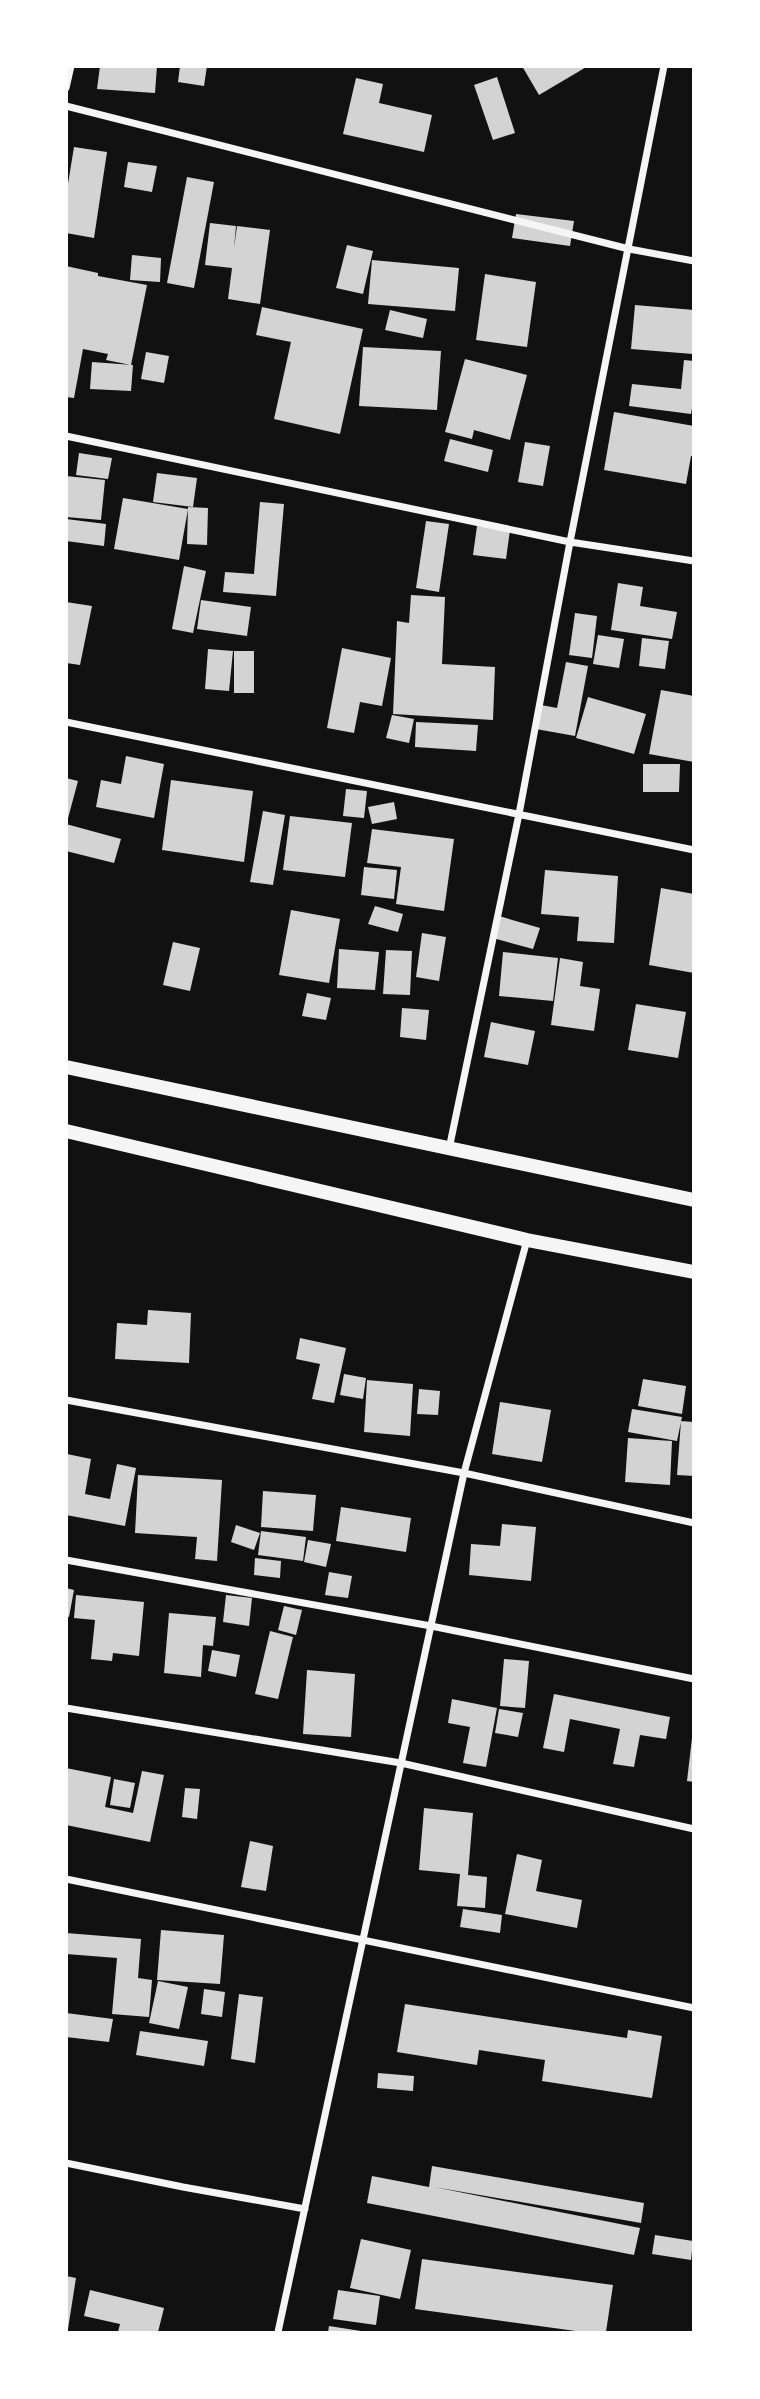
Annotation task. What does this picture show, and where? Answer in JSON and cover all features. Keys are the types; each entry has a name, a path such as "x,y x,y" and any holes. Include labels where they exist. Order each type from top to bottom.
{"main road":[{"path":"66,1068 694,1200"},
{"path":"66,1131 527,1240 694,1272"}],"street":[{"path":"66,88 71,66"},
{"path":"449,1149 519,814 664,66"},
{"path":"66,106 629,249 694,261"},
{"path":"66,436 570,542 694,561"},
{"path":"66,722 694,850"},
{"path":"278,2333 464,1473 527,1240"},
{"path":"66,1401 464,1473 694,1523"},
{"path":"66,1560 431,1626 694,1679"},
{"path":"66,1707 401,1763 694,1829"},
{"path":"66,1879 694,2008"},
{"path":"66,2163 305,2209"}],"building":[{"path":"100,66 157,66 155,93 97,89"},
{"path":"180,66 207,66 204,86 178,82"},
{"path":"522,66 588,66 539,95"},
{"path":"497,77 515,133 493,140 474,85"},
{"path":"356,78 383,84 379,103 432,115 424,152 343,134"},
{"path":"74,147 107,152 94,238 66,233 66,196"},
{"path":"128,162 157,166 152,192 124,187"},
{"path":"187,177 214,182 194,288 167,283"},
{"path":"516,214 574,221 570,246 512,238"},
{"path":"210,223 236,226 234,248 237,226 270,230 260,304 228,299 232,268 205,265"},
{"path":"347,245 373,251 363,294 336,288"},
{"path":"132,255 161,258 160,282 130,280"},
{"path":"372,260 459,268 455,311 368,304"},
{"path":"66,266 98,273 98,276 147,285 131,365 106,360 108,354 83,349 74,398 66,397"},
{"path":"485,274 536,282 527,347 476,340"},
{"path":"635,305 694,310 693,354 631,349"},
{"path":"262,307 363,329 340,434 274,419 291,342 256,335"},
{"path":"390,310 427,319 423,338 385,330"},
{"path":"363,347 441,351 437,410 359,406"},
{"path":"146,352 169,356 164,383 141,379"},
{"path":"465,359 527,375 510,440 474,430 472,439 445,432"},
{"path":"684,360 694,361 691,414 629,406 632,384 681,389"},
{"path":"92,362 133,365 131,391 90,389"},
{"path":"614,412 694,426 694,456 691,456 686,484 604,470"},
{"path":"450,439 493,450 488,472 444,461"},
{"path":"525,442 550,446 543,486 518,482"},
{"path":"79,453 112,458 108,479 76,475"},
{"path":"157,473 197,478 193,507 153,502"},
{"path":"66,476 105,480 101,520 66,517"},
{"path":"123,498 188,509 179,560 114,549"},
{"path":"260,502 284,504 276,596 223,592 225,572 254,574"},
{"path":"188,507 208,508 207,545 187,544"},
{"path":"66,519 106,524 104,546 66,541"},
{"path":"426,521 449,524 439,592 416,588"},
{"path":"477,526 510,530 506,559 473,555"},
{"path":"184,566 206,571 193,633 172,629"},
{"path":"618,583 643,587 640,606 677,612 672,639 611,630"},
{"path":"411,595 445,597 442,664 495,667 493,720 393,714 397,621 409,623"},
{"path":"201,600 251,607 247,636 197,629"},
{"path":"66,602 92,606 80,665 66,663"},
{"path":"575,613 597,616 592,658 569,655"},
{"path":"598,635 624,639 619,668 593,664"},
{"path":"642,638 669,641 665,669 639,666"},
{"path":"342,648 391,658 382,706 360,702 354,733 327,728"},
{"path":"208,649 233,651 229,691 205,689"},
{"path":"234,651 254,651 254,693 234,693"},
{"path":"566,662 588,666 575,736 536,729 541,705 557,708"},
{"path":"661,690 694,696 694,762 649,754"},
{"path":"588,697 646,714 634,754 576,738"},
{"path":"392,715 414,719 409,743 386,738"},
{"path":"416,722 478,725 476,751 415,747"},
{"path":"126,756 164,764 154,818 96,807 101,780 121,784"},
{"path":"643,764 680,764 679,792 643,792"},
{"path":"66,778 78,781 67,822 66,822"},
{"path":"171,780 253,791 244,862 162,850"},
{"path":"346,789 367,791 364,818 343,816"},
{"path":"394,802 397,819 372,824 368,807"},
{"path":"263,811 285,815 273,885 250,882"},
{"path":"290,816 352,823 345,877 283,870"},
{"path":"66,824 121,839 114,863 66,851"},
{"path":"372,829 454,839 444,911 396,904 401,867 367,863"},
{"path":"364,867 397,870 394,899 361,895"},
{"path":"545,870 618,876 614,943 577,941 579,917 541,914"},
{"path":"661,888 694,894 694,973 649,965"},
{"path":"375,906 403,914 398,932 368,924"},
{"path":"291,910 340,919 329,983 279,975"},
{"path":"499,916 540,928 533,949 493,938"},
{"path":"422,933 446,937 439,981 416,977"},
{"path":"173,942 200,948 190,991 163,985"},
{"path":"339,949 379,952 375,990 337,988"},
{"path":"386,950 412,951 410,995 383,994"},
{"path":"503,952 558,958 553,1001 499,996"},
{"path":"560,958 583,962 580,986 600,989 594,1031 551,1025"},
{"path":"307,993 331,998 326,1020 302,1016"},
{"path":"636,1004 686,1012 678,1058 628,1050"},
{"path":"402,1008 429,1010 426,1040 400,1037"},
{"path":"491,1022 535,1031 528,1065 484,1057"},
{"path":"148,1310 191,1313 189,1363 115,1359 117,1323 147,1325"},
{"path":"300,1338 346,1348 334,1403 312,1399 320,1364 296,1359"},
{"path":"344,1374 366,1378 363,1399 340,1395"},
{"path":"643,1379 686,1386 682,1414 638,1406"},
{"path":"367,1380 413,1384 410,1436 364,1432"},
{"path":"419,1389 440,1391 438,1415 417,1414"},
{"path":"500,1402 551,1410 542,1462 492,1454"},
{"path":"632,1409 682,1417 677,1441 628,1432"},
{"path":"681,1421 694,1422 694,1476 677,1475"},
{"path":"628,1438 672,1441 670,1485 625,1482"},
{"path":"67,1454 91,1459 85,1494 110,1499 117,1464 136,1468 125,1526 66,1515"},
{"path":"138,1475 222,1480 217,1561 195,1559 197,1537 135,1533"},
{"path":"263,1491 316,1495 313,1531 261,1527"},
{"path":"341,1507 411,1518 406,1552 336,1541"},
{"path":"502,1524 536,1527 531,1581 469,1575 471,1544 500,1546"},
{"path":"236,1525 260,1533 254,1550 231,1542"},
{"path":"261,1531 306,1537 303,1561 258,1555"},
{"path":"308,1540 331,1544 326,1567 304,1562"},
{"path":"255,1558 281,1561 280,1578 254,1575"},
{"path":"329,1572 352,1576 348,1598 325,1595"},
{"path":"66,1588 74,1590 69,1617 66,1616"},
{"path":"76,1595 144,1602 139,1656 113,1653 112,1661 91,1659 95,1620 74,1618"},
{"path":"226,1595 252,1598 249,1626 223,1622"},
{"path":"284,1606 302,1610 296,1635 278,1630"},
{"path":"169,1613 216,1617 213,1646 203,1645 201,1677 164,1673"},
{"path":"270,1631 293,1637 278,1699 255,1694"},
{"path":"212,1650 240,1655 236,1677 208,1671"},
{"path":"504,1659 529,1661 525,1708 500,1706"},
{"path":"307,1670 355,1674 351,1737 303,1734"},
{"path":"554,1694 670,1717 666,1739 640,1735 634,1767 613,1764 620,1729 570,1719 564,1752 543,1748"},
{"path":"452,1699 497,1708 486,1767 463,1763 470,1727 448,1723"},
{"path":"499,1709 523,1713 518,1737 495,1733"},
{"path":"694,1738 694,1782 687,1781"},
{"path":"66,1768 111,1777 105,1807 133,1813 142,1771 164,1775 150,1842 66,1825"},
{"path":"114,1779 135,1783 130,1808 110,1805"},
{"path":"185,1788 200,1789 197,1819 182,1817"},
{"path":"424,1808 473,1813 468,1875 487,1877 485,1908 457,1906 460,1874 419,1870"},
{"path":"250,1841 273,1846 266,1891 241,1887"},
{"path":"517,1854 542,1860 536,1891 582,1900 577,1928 505,1914"},
{"path":"463,1909 502,1915 500,1933 460,1927"},
{"path":"161,1930 224,1935 220,1984 157,1980"},
{"path":"66,1933 141,1939 138,1978 152,1980 149,2017 112,2014 117,1958 66,1954"},
{"path":"158,1981 188,1987 179,2029 149,2023"},
{"path":"204,1989 225,1992 222,2017 201,2014"},
{"path":"239,1994 263,1997 255,2063 231,2059"},
{"path":"405,2004 627,2038 628,2030 662,2036 652,2098 542,2081 545,2060 479,2050 477,2065 397,2052"},
{"path":"66,2013 113,2019 109,2042 66,2037"},
{"path":"140,2031 208,2041 204,2066 136,2055"},
{"path":"378,2073 414,2076 413,2091 377,2088"},
{"path":"432,2166 644,2203 641,2223 434,2187 640,2228 634,2255 367,2203 372,2176 429,2187"},
{"path":"655,2235 693,2241 691,2260 652,2254"},
{"path":"361,2239 411,2250 400,2299 350,2288"},
{"path":"422,2259 613,2285 606,2332 583,2332 415,2309"},
{"path":"66,2276 76,2278 68,2329 66,2329"},
{"path":"90,2290 164,2308 158,2332 118,2332 120,2324 84,2316"},
{"path":"338,2290 380,2296 376,2325 333,2319"},
{"path":"329,2326 361,2331 361,2332 328,2332"}]}
